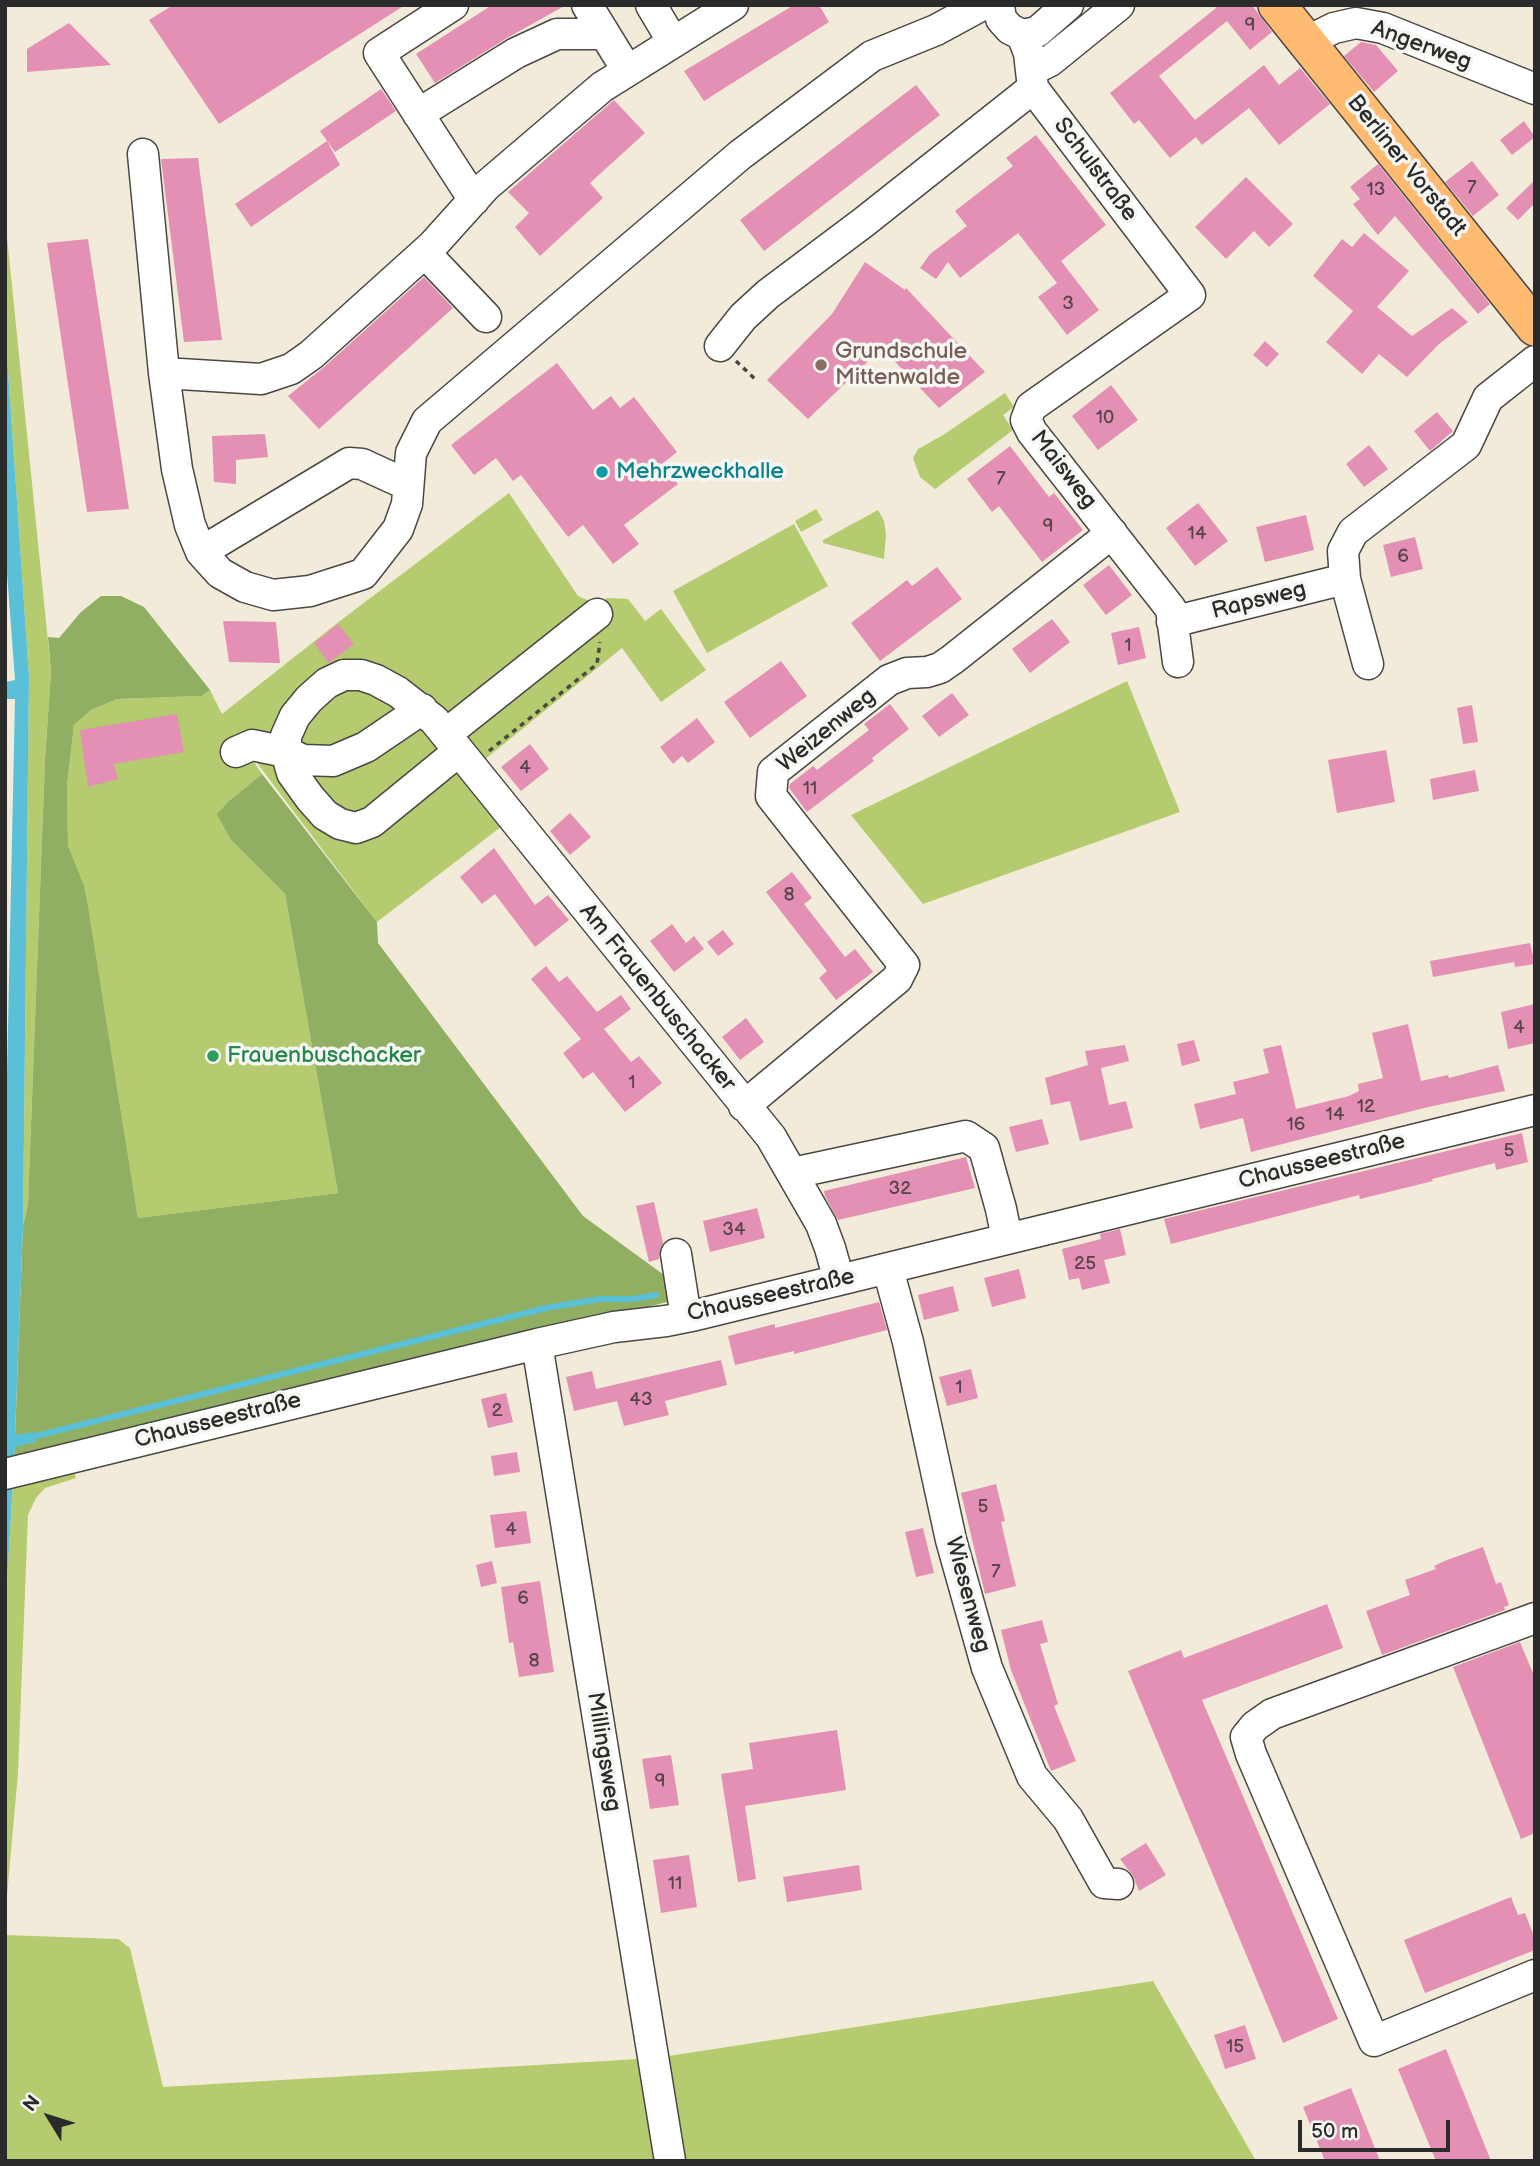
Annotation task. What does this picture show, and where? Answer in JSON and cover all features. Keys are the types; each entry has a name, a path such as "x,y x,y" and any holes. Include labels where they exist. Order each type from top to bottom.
{"main road":[{"name":"Berliner Vorstadt","path":"1277,5 1535,327"}],"street":[{"path":"453,5 379,53 474,200"},
{"path":"587,5 627,70"},
{"path":"651,5 673,42"},
{"path":"144,154 164,373 177,469 190,525 201,552 220,573 245,587 273,595 310,591 363,575 398,529 407,504 411,453 427,421 740,155 872,56 936,30 982,5"},
{"name":"Schulstraße","path":"999,5 1001,19 1010,29 1022,35 1029,53 1033,79 1190,295"},
{"path":"1022,35 1037,32 1068,5"},
{"path":"720,346 743,317 768,294 864,222 1119,5"},
{"path":"164,373 261,379 291,369 311,355 425,253 486,186 592,95 720,9"},
{"name":"Angerweg","path":"1308,45 1320,35 1356,23 1383,28 1535,89"},
{"path":"418,114 516,53 557,34 604,34"},
{"path":"425,253 486,317"},
{"name":"Maisweg","path":"1178,662 1171,609 1032,432 1026,420 1031,407 1190,295"},
{"path":"1368,664 1345,579 1343,551 1353,532 1466,445 1488,398 1535,361"},
{"path":"201,552 349,463 362,464 397,480 408,477"},
{"name":"Weizenweg","path":"744,1106 897,979 904,965 771,796 773,772 888,680 907,673 933,670 953,659 1112,533"},
{"name":"Rapsweg","path":"1172,622 1345,579"},
{"path":"286,752 292,774 325,815 340,824 356,828 372,822 459,750 597,614"},
{"name":"Am Frauenbuschacker","path":"286,752 286,736 296,716 327,682 344,675 361,675 376,680 422,709 459,750 771,1137 821,1224 839,1280"},
{"path":"236,751 252,745 286,752 303,760 333,761 366,747 422,709"},
{"name":"Chausseestraße","path":"16,1472 181,1429 537,1344 614,1327 686,1317 888,1269 1535,1110"},
{"path":"793,1173 966,1136 984,1148 1007,1239"},
{"path":"676,1254 686,1317"},
{"name":"Wiesenweg","path":"888,1269 908,1342 951,1540 987,1668 1032,1776 1068,1819 1104,1882 1118,1884"},
{"name":"Millingsweg","path":"537,1344 670,2161"},
{"path":"1535,1618 1272,1714 1255,1726 1246,1737 1374,2040 1535,1975"}],"path":[{"path":"459,750 597,664 603,622 597,614"}],"green space":[{"path":"5,217 51,671 45,760 28,1204 23,1226 29,676 5,327"},
{"path":"1005,393 1014,407 1003,415 1013,430 935,489 920,477 913,458 918,449"},
{"path":"509,493 578,596 598,605 607,598 628,599 645,621 661,609 706,670 661,702 622,648 473,769 510,820 377,922 233,731 262,774 230,800 231,840 285,894 338,1193 138,1218 90,918 68,846 67,787 74,725 91,710 117,699 200,696 210,690 222,714"},
{"path":"816,509 823,520 801,532 795,521"},
{"path":"878,510 884,521 886,534 884,559 823,543 823,540"},
{"path":"794,524 828,586 707,653 673,591"},
{"path":"101,596 121,596 144,607 210,690 201,696 117,699 91,710 74,725 67,786 68,846 84,886 138,1218 338,1193 285,894 231,840 217,814 262,774 377,922 378,943 583,1216 664,1275 671,1301 14,1463 15,1446 36,1442 33,1433 15,1436 51,671 48,637 59,638 81,612"},
{"path":"1127,681 1180,812 923,904 851,815"},
{"path":"73,1466 76,1478 45,1488 36,1498 28,1515 18,1773 5,1918 5,1616 13,1483"},
{"path":"5,1935 118,1939 130,1948 163,2087 656,2058 1153,1981 1256,2161 5,2161"}],"water":[{"path":"5,327 29,676 23,1226 15,1435 33,1432 36,1442 15,1447 5,1616 5,1167 15,699 5,699 5,682 15,680 5,546"}],"building":[{"path":"173,5 405,5 219,124 149,20"},
{"path":"492,5 566,5 435,83 416,54"},
{"path":"794,5 819,5 829,22 704,101 684,71"},
{"path":"1214,5 1252,5 1272,32 1250,50 1227,21 1159,76 1195,120 1264,65 1279,85 1300,68 1330,104 1279,145 1249,108 1202,145 1196,137 1170,158 1139,120 1134,124 1110,93 1216,8"},
{"path":"69,23 111,65 27,72 27,49"},
{"path":"1361,42 1376,45 1398,71 1374,92 1344,56"},
{"path":"916,85 940,115 764,251 740,220"},
{"path":"381,89 396,111 335,152 320,131"},
{"path":"614,100 645,133 590,183 603,198 540,256 515,227 529,213 508,192"},
{"path":"1524,121 1535,137 1512,155 1500,140"},
{"path":"1036,135 1106,225 1061,261 1099,310 1067,335 1038,297 1057,283 1018,233 960,278 948,262 936,279 920,268 930,254 967,226 955,211 1013,166 1006,158"},
{"path":"327,141 340,165 251,227 235,204"},
{"path":"198,158 222,340 184,342 161,159"},
{"path":"1472,161 1499,195 1473,216 1445,182"},
{"path":"1378,164 1490,304 1478,314 1395,216 1378,235 1353,204 1360,199 1350,187"},
{"path":"1246,177 1293,224 1269,247 1254,231 1226,259 1195,227"},
{"path":"1535,180 1535,203 1518,220 1506,208"},
{"path":"1364,233 1409,271 1377,307 1412,336 1452,308 1468,322 1439,344 1407,377 1379,354 1362,374 1326,342 1353,311 1313,276 1342,239 1352,247"},
{"path":"88,239 129,509 87,512 47,243"},
{"path":"865,262 905,290 906,288 985,372 939,408 882,348 808,419 767,380 832,314"},
{"path":"424,277 453,308 319,429 288,396"},
{"path":"1265,341 1279,354 1267,367 1253,355"},
{"name":"Mehrzweckhalle","path":"557,363 593,410 611,396 620,408 634,397 677,452 662,464 678,484 624,525 639,544 613,564 583,525 568,537 521,475 513,481 496,458 474,475 451,445"},
{"path":"1111,385 1138,420 1098,450 1072,416"},
{"path":"1437,412 1453,431 1430,451 1414,431"},
{"path":"265,434 268,457 236,460 236,484 214,482 212,436"},
{"path":"1369,445 1388,469 1364,487 1346,464"},
{"path":"1010,446 1049,497 1054,493 1083,530 1042,562 999,506 992,512 967,479"},
{"path":"1198,503 1228,541 1195,566 1166,528"},
{"path":"1306,515 1314,550 1265,562 1256,527"},
{"path":"1415,537 1423,569 1391,577 1383,545"},
{"path":"1109,565 1132,595 1106,615 1083,585"},
{"path":"937,567 962,599 880,661 851,623 907,580 912,586"},
{"path":"1052,619 1070,642 1030,673 1012,649"},
{"path":"223,621 276,622 280,663 229,662"},
{"path":"338,624 354,644 329,663 314,643"},
{"path":"1139,627 1146,658 1118,665 1111,633"},
{"path":"781,661 807,696 750,738 724,702"},
{"path":"952,693 969,715 939,737 922,716"},
{"path":"890,704 909,729 872,758 874,761 807,812 789,788 790,784 813,766 817,770 869,730 864,724"},
{"path":"1472,705 1478,742 1463,744 1457,708"},
{"path":"177,714 184,752 114,764 118,779 88,787 80,730"},
{"path":"697,718 715,742 688,763 682,756 673,764 660,747"},
{"path":"530,744 549,769 521,791 501,767"},
{"path":"1386,750 1395,802 1337,813 1328,760"},
{"path":"1475,770 1479,791 1433,800 1430,779"},
{"path":"570,813 591,837 570,855 550,831"},
{"path":"494,848 535,905 548,895 569,920 535,947 495,894 482,904 460,877"},
{"path":"792,872 812,898 804,904 845,957 855,949 873,972 836,1000 819,978 827,971 766,892"},
{"path":"672,924 686,943 694,936 704,949 674,972 650,941"},
{"path":"723,930 734,944 718,956 707,942"},
{"path":"1530,943 1535,964 1515,967 1514,962 1433,977 1430,961"},
{"path":"546,966 559,982 567,976 597,1012 621,995 631,1009 604,1029 631,1062 639,1056 662,1083 625,1112 593,1072 583,1079 563,1053 581,1039 531,979"},
{"path":"1535,1004 1535,1043 1508,1049 1501,1012"},
{"path":"746,1018 764,1042 740,1060 722,1037"},
{"path":"1408,1024 1421,1081 1448,1075 1449,1078 1498,1065 1505,1091 1428,1107 1251,1152 1243,1118 1200,1129 1194,1104 1236,1094 1233,1082 1269,1073 1263,1049 1281,1045 1296,1109 1349,1096 1359,1091 1358,1084 1383,1078 1372,1033"},
{"path":"1194,1040 1200,1061 1182,1066 1177,1044"},
{"path":"1125,1045 1129,1061 1101,1068 1109,1105 1126,1101 1133,1128 1080,1141 1070,1101 1051,1105 1045,1078 1088,1065 1085,1051"},
{"path":"1042,1119 1049,1144 1016,1152 1009,1127"},
{"path":"1522,1133 1528,1162 1496,1170 1495,1163 1432,1179 1433,1181 1360,1199 1359,1195 1171,1244 1164,1219"},
{"path":"966,1157 975,1188 838,1220 825,1196 824,1191"},
{"path":"654,1202 663,1243 659,1259 649,1262 636,1206"},
{"path":"757,1208 765,1238 710,1252 703,1221"},
{"path":"1120,1229 1126,1255 1104,1260 1110,1283 1082,1290 1079,1278 1069,1280 1062,1249 1101,1239 1100,1234"},
{"path":"1019,1269 1026,1298 992,1307 984,1278"},
{"path":"953,1286 959,1311 924,1320 918,1295"},
{"path":"879,1302 887,1330 794,1354 794,1351 735,1365 728,1336 775,1324 775,1328"},
{"path":"721,1360 727,1385 665,1401 669,1415 624,1426 617,1401 574,1411 566,1377 592,1371 596,1389"},
{"path":"971,1369 978,1398 947,1406 939,1377"},
{"path":"506,1393 513,1422 488,1428 481,1399"},
{"path":"517,1452 520,1472 494,1476 491,1456"},
{"path":"996,1484 1005,1521 1001,1522 1016,1586 985,1594 961,1493"},
{"path":"526,1511 531,1543 495,1548 490,1515"},
{"path":"923,1528 934,1573 916,1577 905,1532"},
{"path":"1483,1547 1496,1584 1501,1582 1509,1605 1504,1607 1505,1610 1382,1655 1366,1611 1410,1595 1405,1580"},
{"path":"492,1561 497,1583 481,1587 476,1565"},
{"path":"540,1581 554,1672 519,1677 513,1642 509,1643 501,1587"},
{"path":"1327,1604 1343,1648 1202,1700 1338,2019 1283,2043 1128,1671 1181,1650 1184,1658"},
{"path":"1042,1620 1048,1642 1040,1644 1058,1704 1054,1706 1076,1761 1051,1771 1011,1670 1001,1630"},
{"path":"1520,1642 1535,1678 1535,1833 1521,1839 1453,1667"},
{"path":"837,1730 846,1790 745,1806 756,1879 738,1882 721,1774 753,1769 749,1743"},
{"path":"671,1755 679,1805 650,1809 642,1759"},
{"path":"1146,1843 1166,1875 1139,1891 1133,1876 1120,1859"},
{"path":"689,1855 697,1907 661,1913 653,1860"},
{"path":"859,1865 862,1890 787,1902 783,1877"},
{"path":"1511,1897 1518,1915 1525,1913 1535,1939 1535,1950 1425,1993 1404,1940"},
{"path":"1245,2025 1256,2059 1225,2069 1214,2035"},
{"path":"1446,2049 1491,2161 1436,2161 1398,2069"},
{"path":"1351,2088 1380,2161 1325,2161 1303,2107"}],"waterway":[{"path":"28,1438 546,1308 600,1299 633,1299 656,1295"}],"place":[{"name":"Grundschule Mittenwalde","path":"821,365"},
{"name":"Mehrzweckhalle","path":"602,472"},
{"name":"Frauenbuschacker","path":"213,1056"}]}
